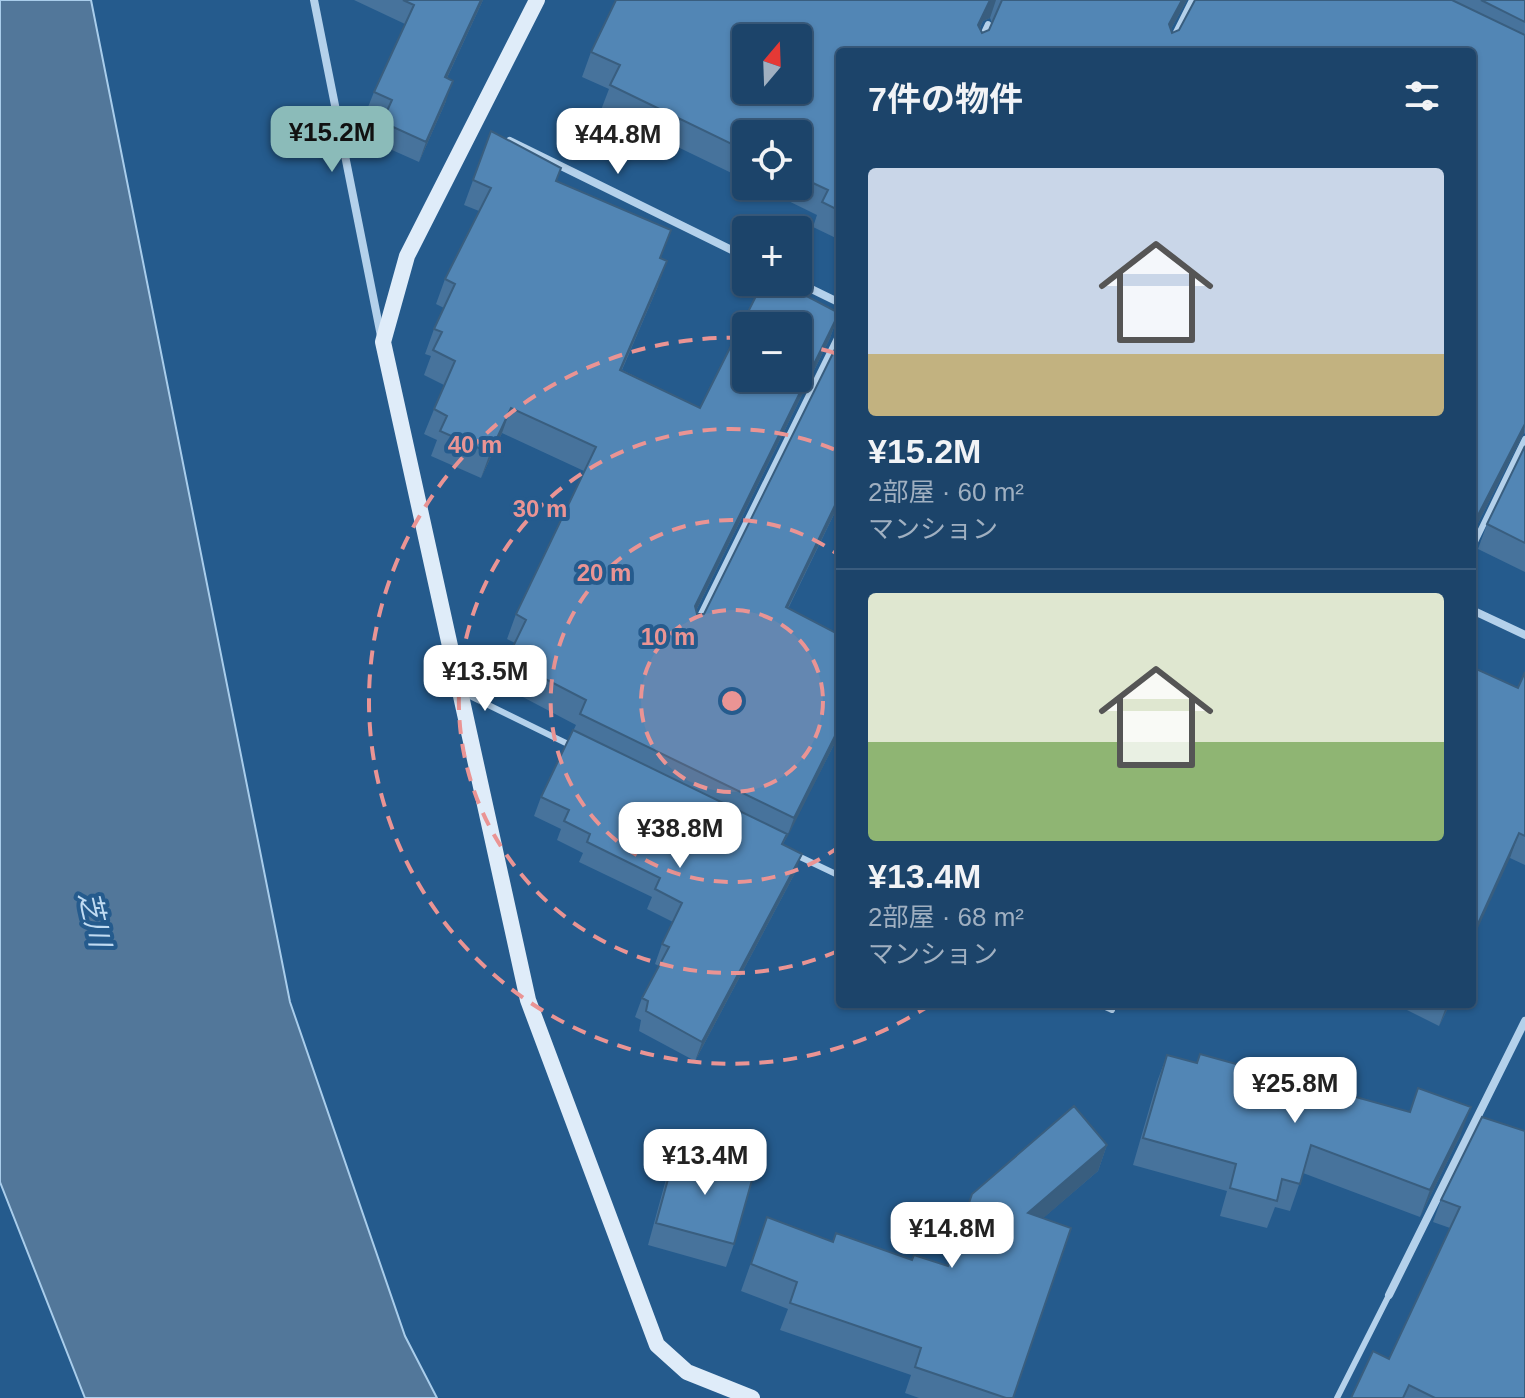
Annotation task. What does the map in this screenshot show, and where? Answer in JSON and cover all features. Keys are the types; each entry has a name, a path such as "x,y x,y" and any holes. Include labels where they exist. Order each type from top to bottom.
{"street":[{"path":"314,0 383,342 528,1000 657,1345 687,1372 752,1398"},
{"path":"383,342 407,256 483,128 537,0"},
{"path":"504,138 732,250"},
{"path":"812,289 836,301"},
{"path":"1476,612 1525,635"},
{"path":"1389,1295 1525,1021"}],"lane":[{"path":"1172,39 1192,0"},
{"path":"977,48 988,24"},
{"path":"691,634 836,340"},
{"path":"1476,540 1525,439"},
{"path":"460,691 587,753"},
{"path":"784,848 836,874"},
{"path":"1108,1008 1112,1010"},
{"path":"1337,1398 1389,1295"}],"water":[{"name":"芝川","path":"0,0 91,0 290,1002 405,1336 437,1398 85,1398 0,1182"}],"building":[{"path":"403,0 481,0 445,77 453,81 426,142 382,122 392,100 374,92 414,5"},
{"path":"616,0 990,0 978,25 982,33 989,30 1002,0 1182,0 1169,24 1172,33 1179,30 1195,0 1452,0 1525,35 1525,424 1476,519 1476,48 836,48 836,209 822,202 828,190 812,183 812,120 732,120 732,144 610,85 620,65 591,52"},
{"path":"1481,0 1525,0 1525,22"},
{"path":"491,131 561,168 556,181 671,230 660,258 667,261 620,370 700,408 732,344 732,392 800,392 695,606 697,614 704,614 836,347 836,503 786,607 836,633 836,734 794,818 580,714 586,700 507,659 526,620 516,614 596,447 511,408 490,453 440,431 447,416 434,409 455,361 433,350 442,332 434,329 455,284 445,279 491,188 473,180"},
{"path":"756,296 807,296 836,311 836,319 812,368 812,312 748,312"},
{"path":"1525,446 1525,543 1487,524"},
{"path":"1476,669 1518,688 1525,672 1525,836 1519,833 1476,928"},
{"path":"573,730 787,834 782,844 802,854 702,1042 646,1011 648,1001 642,998 669,947 662,944 682,903 655,889 660,878 587,842 590,834 564,821 569,810 541,797"},
{"path":"1200,1054 1410,1112 1418,1088 1471,1107 1430,1190 1311,1145 1300,1184 1282,1179 1277,1201 1230,1188 1236,1164 1143,1138 1167,1055 1197,1063"},
{"path":"1074,1106 1107,1145 1028,1213 1071,1228 1013,1398 915,1367 921,1348 790,1303 797,1282 751,1264 767,1217 833,1242 836,1233 912,1260 914,1255 948,1266 972,1194"},
{"path":"1482,1117 1525,1131 1525,1398 1435,1398 1409,1385 1403,1398 1351,1398 1373,1351 1389,1359 1460,1207 1441,1200"},
{"path":"676,1150 754,1173 734,1244 656,1223"}]}
